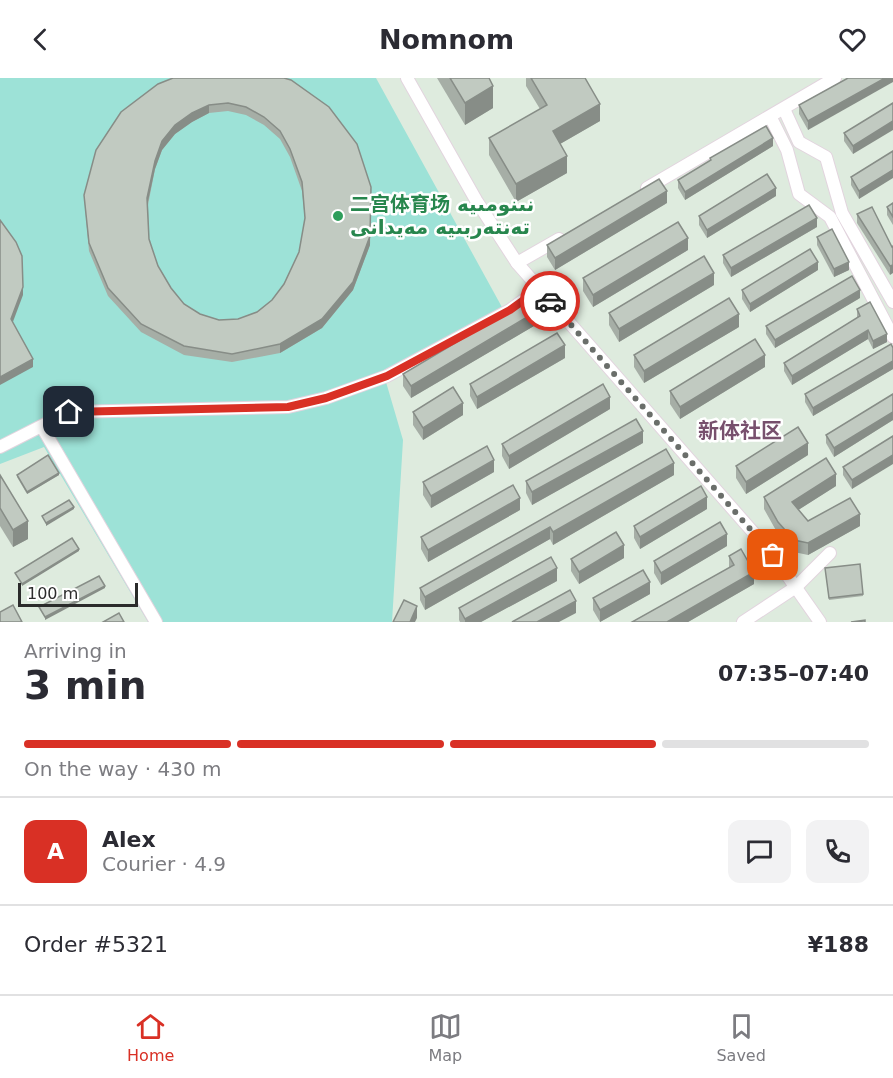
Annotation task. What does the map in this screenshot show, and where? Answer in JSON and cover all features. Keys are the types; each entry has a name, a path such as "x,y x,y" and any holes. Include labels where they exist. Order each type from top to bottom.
{"street":[{"path":"407,78 476,200 517,263 773,555 820,622"},
{"path":"639,193 771,118 835,78"},
{"path":"784,109 799,142 826,157 842,213 893,302"},
{"path":"771,118 787,150 799,194 830,217 893,337"},
{"path":"517,263 567,234"},
{"path":"0,447 42,428 69,412 288,407 326,398 387,376 510,310 539,289"},
{"path":"42,428 156,622"},
{"path":"743,622 796,587 830,553"}],"shaded area":[{"path":"0,78 376,78 503,309 386,382 403,440 392,622 148,622 44,447 0,464"}],"building":[{"name":"二宫体育场 نىنومىيە تەنتەربىيە مەيدانى","path":"173,78 284,78 291,80 329,107 357,144 371,187 370,236 353,282 322,319 280,344 232,354 184,346 141,324 108,288 89,243 84,195 96,150 121,112 158,84","holes":["228,103 246,107 264,117 280,131 290,149 302,182 305,218 299,252 284,284 272,300 257,312 238,319 219,320 200,314 184,304 158,266 149,239 147,198 162,141 175,125 209,105"]},
{"path":"450,78 489,78 493,86 465,103"},
{"path":"531,78 585,78 600,104 553,131 567,156 516,184 489,138 547,105"},
{"path":"848,78 885,78 808,121 799,105"},
{"path":"893,103 893,121 853,146 844,133"},
{"path":"766,126 773,138 685,192 678,180 711,160 710,158"},
{"path":"893,151 893,170 859,191 851,177"},
{"path":"767,174 776,188 707,230 699,216"},
{"path":"659,179 667,191 555,258 547,245"},
{"path":"893,203 893,217 887,207"},
{"path":"809,205 817,218 731,268 723,255"},
{"path":"872,207 893,246 893,265 890,266 857,214"},
{"path":"0,220 16,242 22,256 23,287 11,319 33,359 0,377"},
{"path":"678,222 688,238 593,295 583,278"},
{"path":"832,229 849,262 834,269 817,237"},
{"path":"810,249 818,262 750,304 742,290"},
{"path":"704,256 714,273 619,329 609,313"},
{"path":"852,276 860,290 775,340 766,326"},
{"path":"531,298 539,310 411,386 403,374"},
{"path":"729,298 739,314 644,371 634,355"},
{"path":"870,302 887,334 873,341 868,330 792,376 784,363 860,316 857,309"},
{"path":"557,333 565,345 477,397 470,384"},
{"path":"755,339 765,355 680,407 670,391"},
{"path":"891,344 893,361 813,408 805,394"},
{"path":"603,384 610,397 509,456 502,444"},
{"path":"453,387 463,403 423,428 413,412"},
{"path":"893,394 893,412 834,448 826,435"},
{"path":"636,419 643,431 532,492 526,481"},
{"path":"798,427 808,443 746,482 736,466"},
{"path":"893,436 893,455 852,480 843,467"},
{"path":"487,446 494,460 431,496 423,482"},
{"path":"666,449 674,463 553,532 550,527 425,597 420,588"},
{"path":"48,455 59,473 27,492 17,475"},
{"path":"826,458 836,474 792,502 808,521 850,498 860,514 808,543 794,540 778,522 764,497"},
{"path":"0,475 28,521 13,530 0,508"},
{"path":"513,485 520,498 428,550 421,537"},
{"path":"701,486 707,497 640,537 634,526"},
{"path":"69,500 74,507 46,523 42,516"},
{"path":"720,522 727,534 661,573 654,561"},
{"path":"616,532 624,545 579,572 571,559"},
{"path":"72,538 79,549 22,584 15,573"},
{"path":"741,549 754,572 667,622 632,622 734,565 729,556"},
{"path":"551,557 557,568 465,619 459,608"},
{"path":"860,564 863,594 829,598 825,568"},
{"path":"643,570 650,582 600,610 593,598"},
{"path":"99,576 105,586 45,617 39,607"},
{"path":"570,590 576,601 537,622 512,622"},
{"path":"404,600 417,606 410,622 393,622"},
{"path":"13,605 22,622 0,622 0,612"},
{"path":"119,613 124,622 103,622"}],"way so far":[{"path":"550,301 773,555"}],"place":[{"name":"二宫体育场 نىنومىيە تەنتەربىيە مەيدانى","path":"338,216"}],"district":[{"name":"新体社区","path":"740,431"}],"route":[{"path":"69,412 288,407 326,398 387,376 510,310 539,289 550,301"}]}
